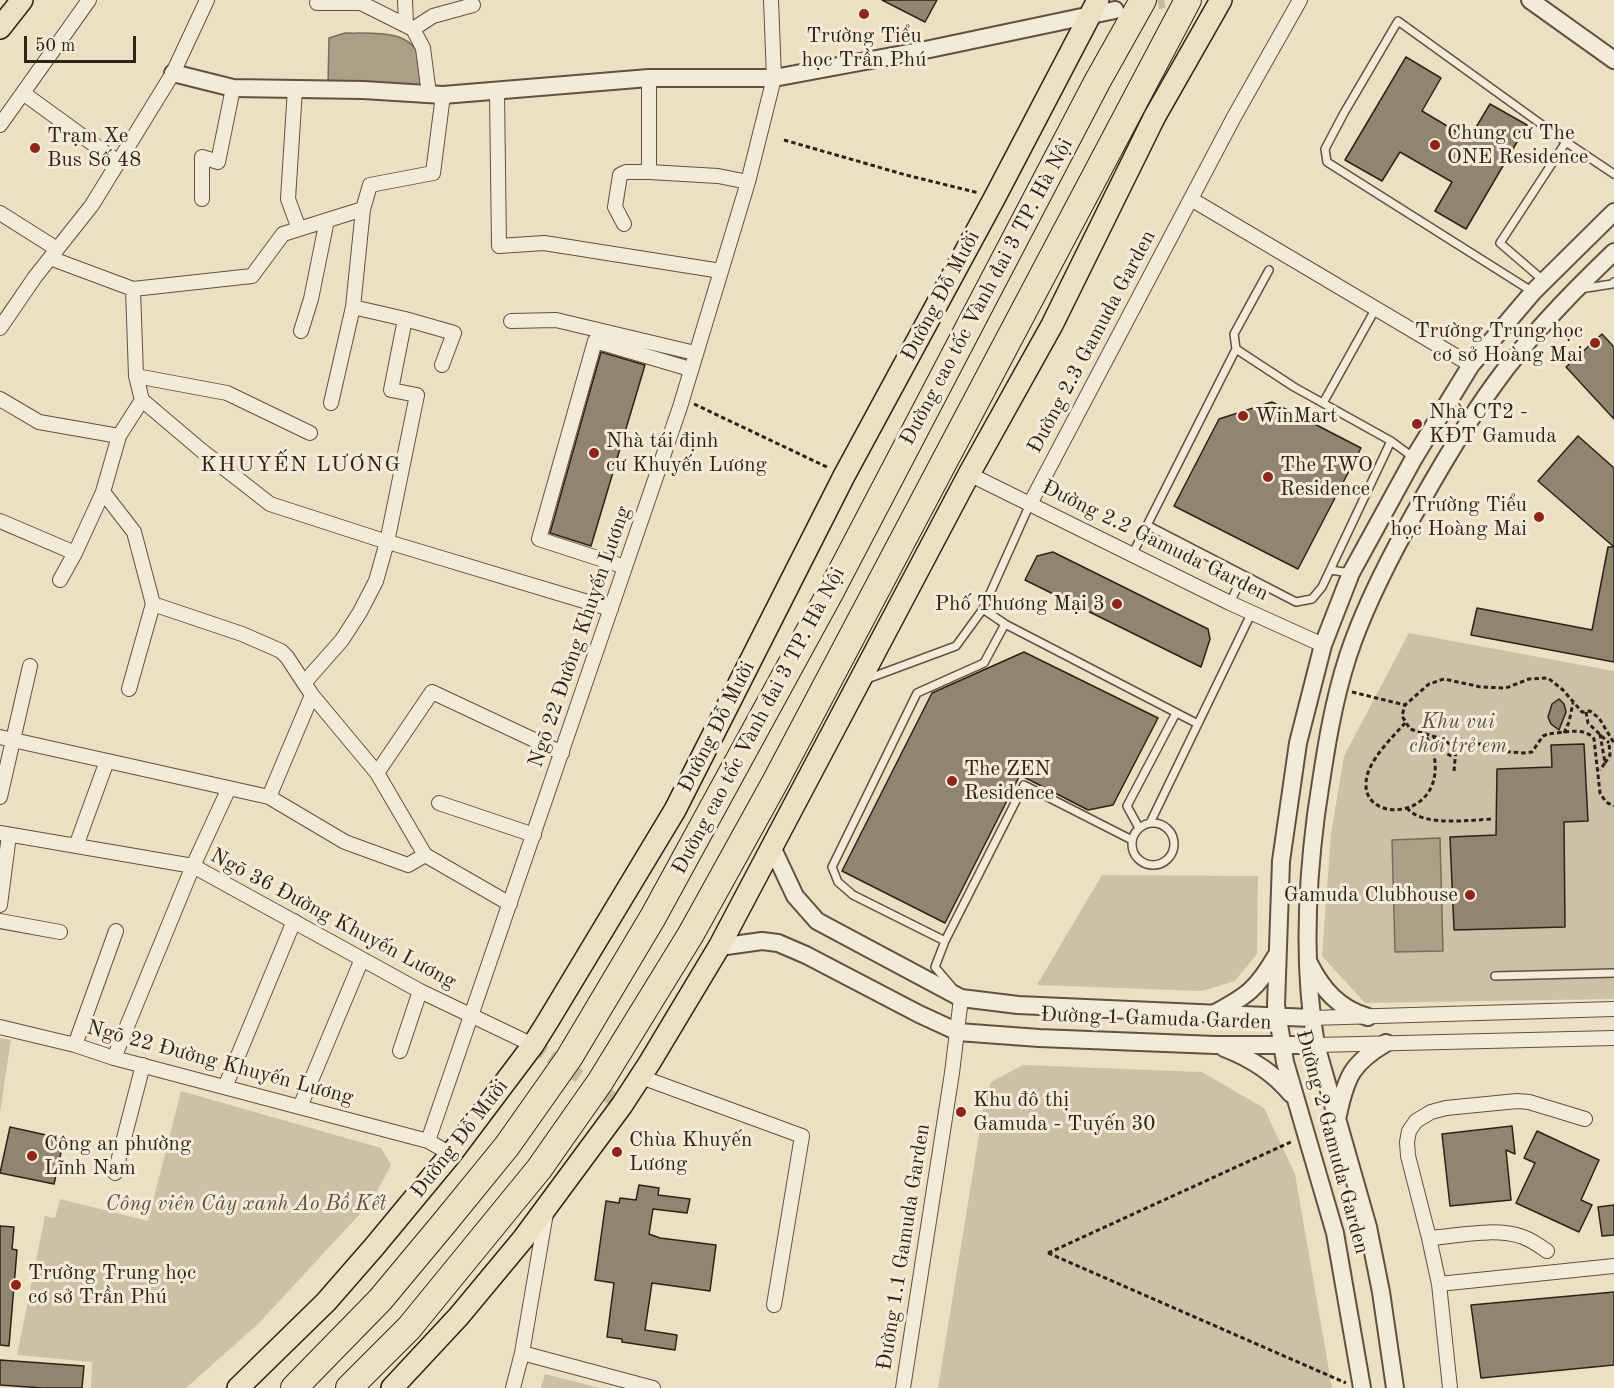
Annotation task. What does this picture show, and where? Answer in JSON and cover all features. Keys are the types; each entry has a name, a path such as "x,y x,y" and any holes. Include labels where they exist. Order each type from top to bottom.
{"highway":[{"name":"Đường cao tốc Vành đai 3 TP. Hà Nội","path":"294,1388 380,1300 438,1231 507,1146 568,1058 653,917 830,592 1081,113 1143,0"},
{"name":"Đường cao tốc Vành đai 3 TP. Hà Nội","path":"349,1388 409,1328 539,1169 600,1082 691,934 774,784 1188,0"}],"main road":[{"path":"0,28 22,0"},
{"path":"392,1388 459,1316 548,1206 641,1077 719,947 969,474 1052,325 1155,117 1221,0"},
{"name":"Đường Đỗ Mười","path":"238,1388 326,1302 451,1154 533,1045 675,810 844,476 1100,9"}],"street":[{"path":"0,125 89,0"},
{"path":"0,328 92,205 172,73 207,0"},
{"path":"332,403 353,307 363,209 370,185 433,172 436,95 423,48 409,27 405,0"},
{"name":"Ngõ 22 Đường Khuyến Lương","path":"428,1141 626,567 682,398 748,182 774,78 771,0"},
{"name":"Đường 2.3 Gamuda Garden","path":"1030,504 1234,117 1300,0"},
{"path":"1530,0 1613,58"},
{"path":"317,3 361,3 409,27"},
{"path":"409,27 433,16 472,5"},
{"path":"172,73 233,88 436,95 497,92 649,78 774,78 1100,9"},
{"path":"649,78 649,172"},
{"path":"202,199 202,158 218,162 233,88"},
{"path":"295,89 288,199 299,229"},
{"path":"497,92 499,246 544,243 721,271"},
{"path":"23,93 118,162"},
{"path":"624,224 615,207 618,179 626,172 718,176 748,182"},
{"path":"1191,199 1471,365"},
{"path":"0,213 54,254 133,289 252,276 284,234 363,209"},
{"name":"Đường 2 Gamuda Garden","path":"1354,1386 1335,1233 1295,1099 1277,1017 1281,861 1298,743 1323,645 1351,573 1414,458 1471,365 1539,286 1614,212"},
{"path":"301,331 311,299 327,220"},
{"name":"Đường 2 Gamuda Garden","path":"1395,1388 1381,1292 1368,1227 1316,1045 1311,1018 1307,959 1310,860 1326,745 1348,655 1377,580 1437,472 1496,381 1570,295 1614,252"},
{"path":"1539,286 1570,295"},
{"path":"133,289 136,376 142,400 270,504 387,542 611,609"},
{"path":"353,307 454,333 442,364"},
{"path":"269,797 308,689 360,612 376,582 387,542 417,394 391,390 405,319"},
{"path":"511,321 556,320 695,353"},
{"path":"626,567 539,539 595,341 690,369"},
{"path":"136,376 228,393 310,433"},
{"path":"0,399 39,422 119,436"},
{"path":"60,580 103,492 119,436 142,400"},
{"name":"Đường 2.2 Gamuda Garden","path":"969,474 1230,603 1323,645"},
{"path":"103,492 134,532 153,604 129,689"},
{"path":"1,524 75,553"},
{"path":"153,604 242,634 280,651 377,773 425,855 510,904"},
{"path":"1323,645 1348,655"},
{"path":"0,797 15,740 30,666"},
{"path":"377,773 432,692 562,753"},
{"path":"0,737 269,797 345,842 408,865 425,855"},
{"path":"76,846 107,761"},
{"path":"114,1058 193,866 230,788"},
{"path":"439,803 534,835"},
{"path":"0,905 4,834"},
{"name":"Ngõ 36 Đường Khuyến Lương","path":"4,834 193,866 420,991 533,1045"},
{"name":"Đường 1 Gamuda Garden","path":"772,847 795,896 818,921 961,998 1018,1005 1311,1018 1614,1009"},
{"path":"0,921 60,932"},
{"path":"225,1087 294,921"},
{"path":"75,1045 116,931"},
{"name":"Đường 1 Gamuda Garden","path":"719,947 762,940 778,943 958,1032 1039,1038 1282,1046 1614,1038"},
{"path":"1212,1014 1253,990 1263,979 1277,955"},
{"path":"300,1107 362,959"},
{"path":"1307,959 1316,976 1333,998 1353,1012 1368,1017"},
{"path":"400,1051 420,991"},
{"name":"Đường 1.1 Gamuda Garden","path":"903,1388 958,1032 961,998"},
{"name":"Ngõ 22 Đường Khuyến Lương","path":"0,1027 75,1045 114,1058 428,1141 451,1154"},
{"path":"1338,1118 1344,1087 1351,1073 1370,1052 1386,1043"},
{"path":"1215,1045 1249,1059 1269,1071 1295,1099"},
{"path":"115,1173 143,1065"},
{"path":"641,1077 802,1136 774,1305"},
{"path":"1450,1388 1439,1284 1408,1156 1409,1131 1416,1121 1431,1112 1446,1108 1517,1101 1529,1102 1585,1119"},
{"path":"513,1388 522,1353 548,1206"},
{"path":"1429,1238 1495,1232 1525,1238 1547,1251"},
{"path":"1439,1284 1614,1266"},
{"path":"522,1353 653,1388"}],"lane":[{"path":"1539,286 1327,162 1325,149 1398,21 1614,174"},
{"path":"1539,286 1500,243 1566,142"},
{"path":"1132,555 1236,349 1234,334 1269,270"},
{"path":"1570,295 1614,282"},
{"path":"1323,403 1376,308"},
{"path":"1236,349 1294,387 1391,441 1414,458"},
{"path":"1147,525 1296,602 1312,599 1322,587 1391,441"},
{"path":"860,682 956,645 983,609 1030,504"},
{"path":"1330,570 1351,573"},
{"path":"1230,603 1243,575"},
{"path":"983,609 1005,624 1198,724"},
{"path":"1150,823 1252,612"},
{"path":"945,941 853,895 837,882 832,867 917,693 984,663 1005,624"},
{"path":"1139,828 1127,806 1176,713"},
{"path":"961,998 935,966 945,941 1023,785 1132,840"},
{"path":"1150,823 1166,827 1174,841 1173,849 1164,862 1157,865 1148,865 1135,856 1132,840 1139,828 1150,823"},
{"path":"1495,976 1614,973"}],"path":[{"path":"784,140 906,175 995,197"},
{"path":"682,398 844,476"},
{"path":"1599,771 1610,755 1611,734 1599,718 1590,711 1582,712 1579,706 1548,678 1538,677 1519,681 1506,688 1481,687 1464,681 1444,680 1429,684 1405,705 1402,716 1410,729 1442,739 1456,748 1471,744 1487,744 1500,751 1532,752 1543,736 1548,734 1584,731 1590,733 1594,739 1600,792 1606,802 1614,806"},
{"path":"1429,684 1435,685"},
{"path":"1338,689 1405,705"},
{"path":"1564,733 1573,712 1573,701"},
{"path":"1585,711 1588,723 1612,743"},
{"path":"1405,723 1371,765 1366,785 1370,800 1378,807 1402,810 1427,797 1432,785 1433,754 1429,735"},
{"path":"1600,734 1605,763"},
{"path":"1429,735 1442,752 1454,757"},
{"path":"1454,771 1456,748"},
{"path":"1407,808 1410,812 1425,819 1493,819"},
{"path":"1306,1136 1048,1253 1354,1386"}],"green space":[{"name":"Khu vui chơi trẻ em","path":"1409,633 1614,671 1614,999 1365,1003 1322,956 1331,834 1344,756"},
{"path":"1102,875 1258,876 1257,954 1235,981 1202,991 1037,985"},
{"path":"0,1038 11,1040 0,1112"},
{"path":"1023,1065 1202,1072 1264,1108 1295,1174 1332,1388 938,1388 984,1104 991,1082"},
{"name":"Công viên Cây xanh Ao Bồ Kết","path":"181,1091 381,1148 391,1165 372,1201 258,1324 186,1388 91,1388 92,1362 17,1355 45,1216 55,1218 60,1199 148,1221"},
{"path":"545,1374 600,1388 541,1388"}],"shaded area":[{"path":"345,33 378,33 399,37 408,42 415,48 420,58 422,86 328,86 329,38"},
{"path":"1440,838 1443,951 1395,952 1392,840"}],"building":[{"path":"882,0 937,0 925,22"},
{"name":"Chung cư The ONE Residence","path":"1406,57 1441,78 1422,111 1469,139 1490,104 1527,125 1466,229 1435,211 1452,182 1400,152 1382,181 1345,160"},
{"path":"1602,334 1614,347 1614,419 1566,367"},
{"name":"Nhà tái định cư Khuyến Lương","path":"601,352 645,365 591,546 550,533"},
{"name":"The TWO Residence","path":"1272,402 1361,448 1298,569 1174,506 1219,419"},
{"path":"1578,436 1614,468 1614,547 1538,481"},
{"path":"1608,547 1614,547 1614,662 1471,635 1477,608 1592,630"},
{"name":"Phố Thương Mại 3","path":"1053,552 1208,629 1210,639 1201,667 1025,580 1037,556"},
{"name":"The ZEN Residence","path":"1024,652 1158,718 1113,805 1088,810 1020,775 945,923 842,871 932,693"},
{"path":"1559,699 1564,704 1566,712 1559,730 1551,724 1548,717 1552,704"},
{"path":"1584,744 1588,821 1564,822 1565,927 1454,930 1450,837 1496,835 1497,769 1552,767 1551,745"},
{"path":"1512,1126 1515,1154 1506,1150 1511,1200 1450,1206 1442,1134"},
{"name":"Công an phường Lĩnh Nam","path":"10,1127 64,1139 54,1184 0,1173"},
{"path":"1537,1131 1599,1160 1581,1200 1592,1205 1579,1232 1516,1203 1535,1163 1524,1158"},
{"path":"639,1185 659,1188 658,1195 690,1199 687,1213 653,1209 649,1234 660,1238 716,1245 710,1291 652,1283 645,1330 677,1335 675,1350 622,1342 622,1339 607,1337 614,1283 595,1280 606,1201 619,1203 620,1198 636,1200"},
{"path":"1614,1205 1614,1235 1602,1236 1598,1207"},
{"path":"0,1226 14,1227 12,1249 17,1250 9,1346 0,1345"},
{"path":"1614,1292 1614,1365 1481,1378 1471,1305"},
{"path":"0,1360 84,1366 82,1388 0,1385"}],"tunnel":[{"path":"1134,6 1164,0"},
{"path":"533,1045 622,1105"}],"place":[{"name":"Trường Tiểu học Trần Phú","path":"864,14"},
{"name":"Chung cư The ONE Residence","path":"1435,145"},
{"name":"Trạm Xe Bus Số 48","path":"35,148"},
{"name":"Trường Trung học cơ sở Hoàng Mai","path":"1595,343"},
{"name":"WinMart","path":"1243,416"},
{"name":"Nhà CT2 - KĐT Gamuda","path":"1417,424"},
{"name":"Nhà tái định cư Khuyến Lương","path":"594,453"},
{"name":"The TWO Residence","path":"1268,477"},
{"name":"Trường Tiểu học Hoàng Mai","path":"1539,517"},
{"name":"Phố Thương Mại 3","path":"1117,604"},
{"name":"The ZEN Residence","path":"952,781"},
{"name":"Gamuda Clubhouse","path":"1470,895"},
{"name":"Khu đô thị Gamuda - Tuyến 30","path":"961,1112"},
{"name":"Chùa Khuyến Lương","path":"617,1152"},
{"name":"Công an phường Lĩnh Nam","path":"32,1156"},
{"name":"Trường Trung học cơ sở Trần Phú","path":"16,1285"}],"district":[{"name":"KHUYẾN LƯƠNG","path":"301,465"}]}
